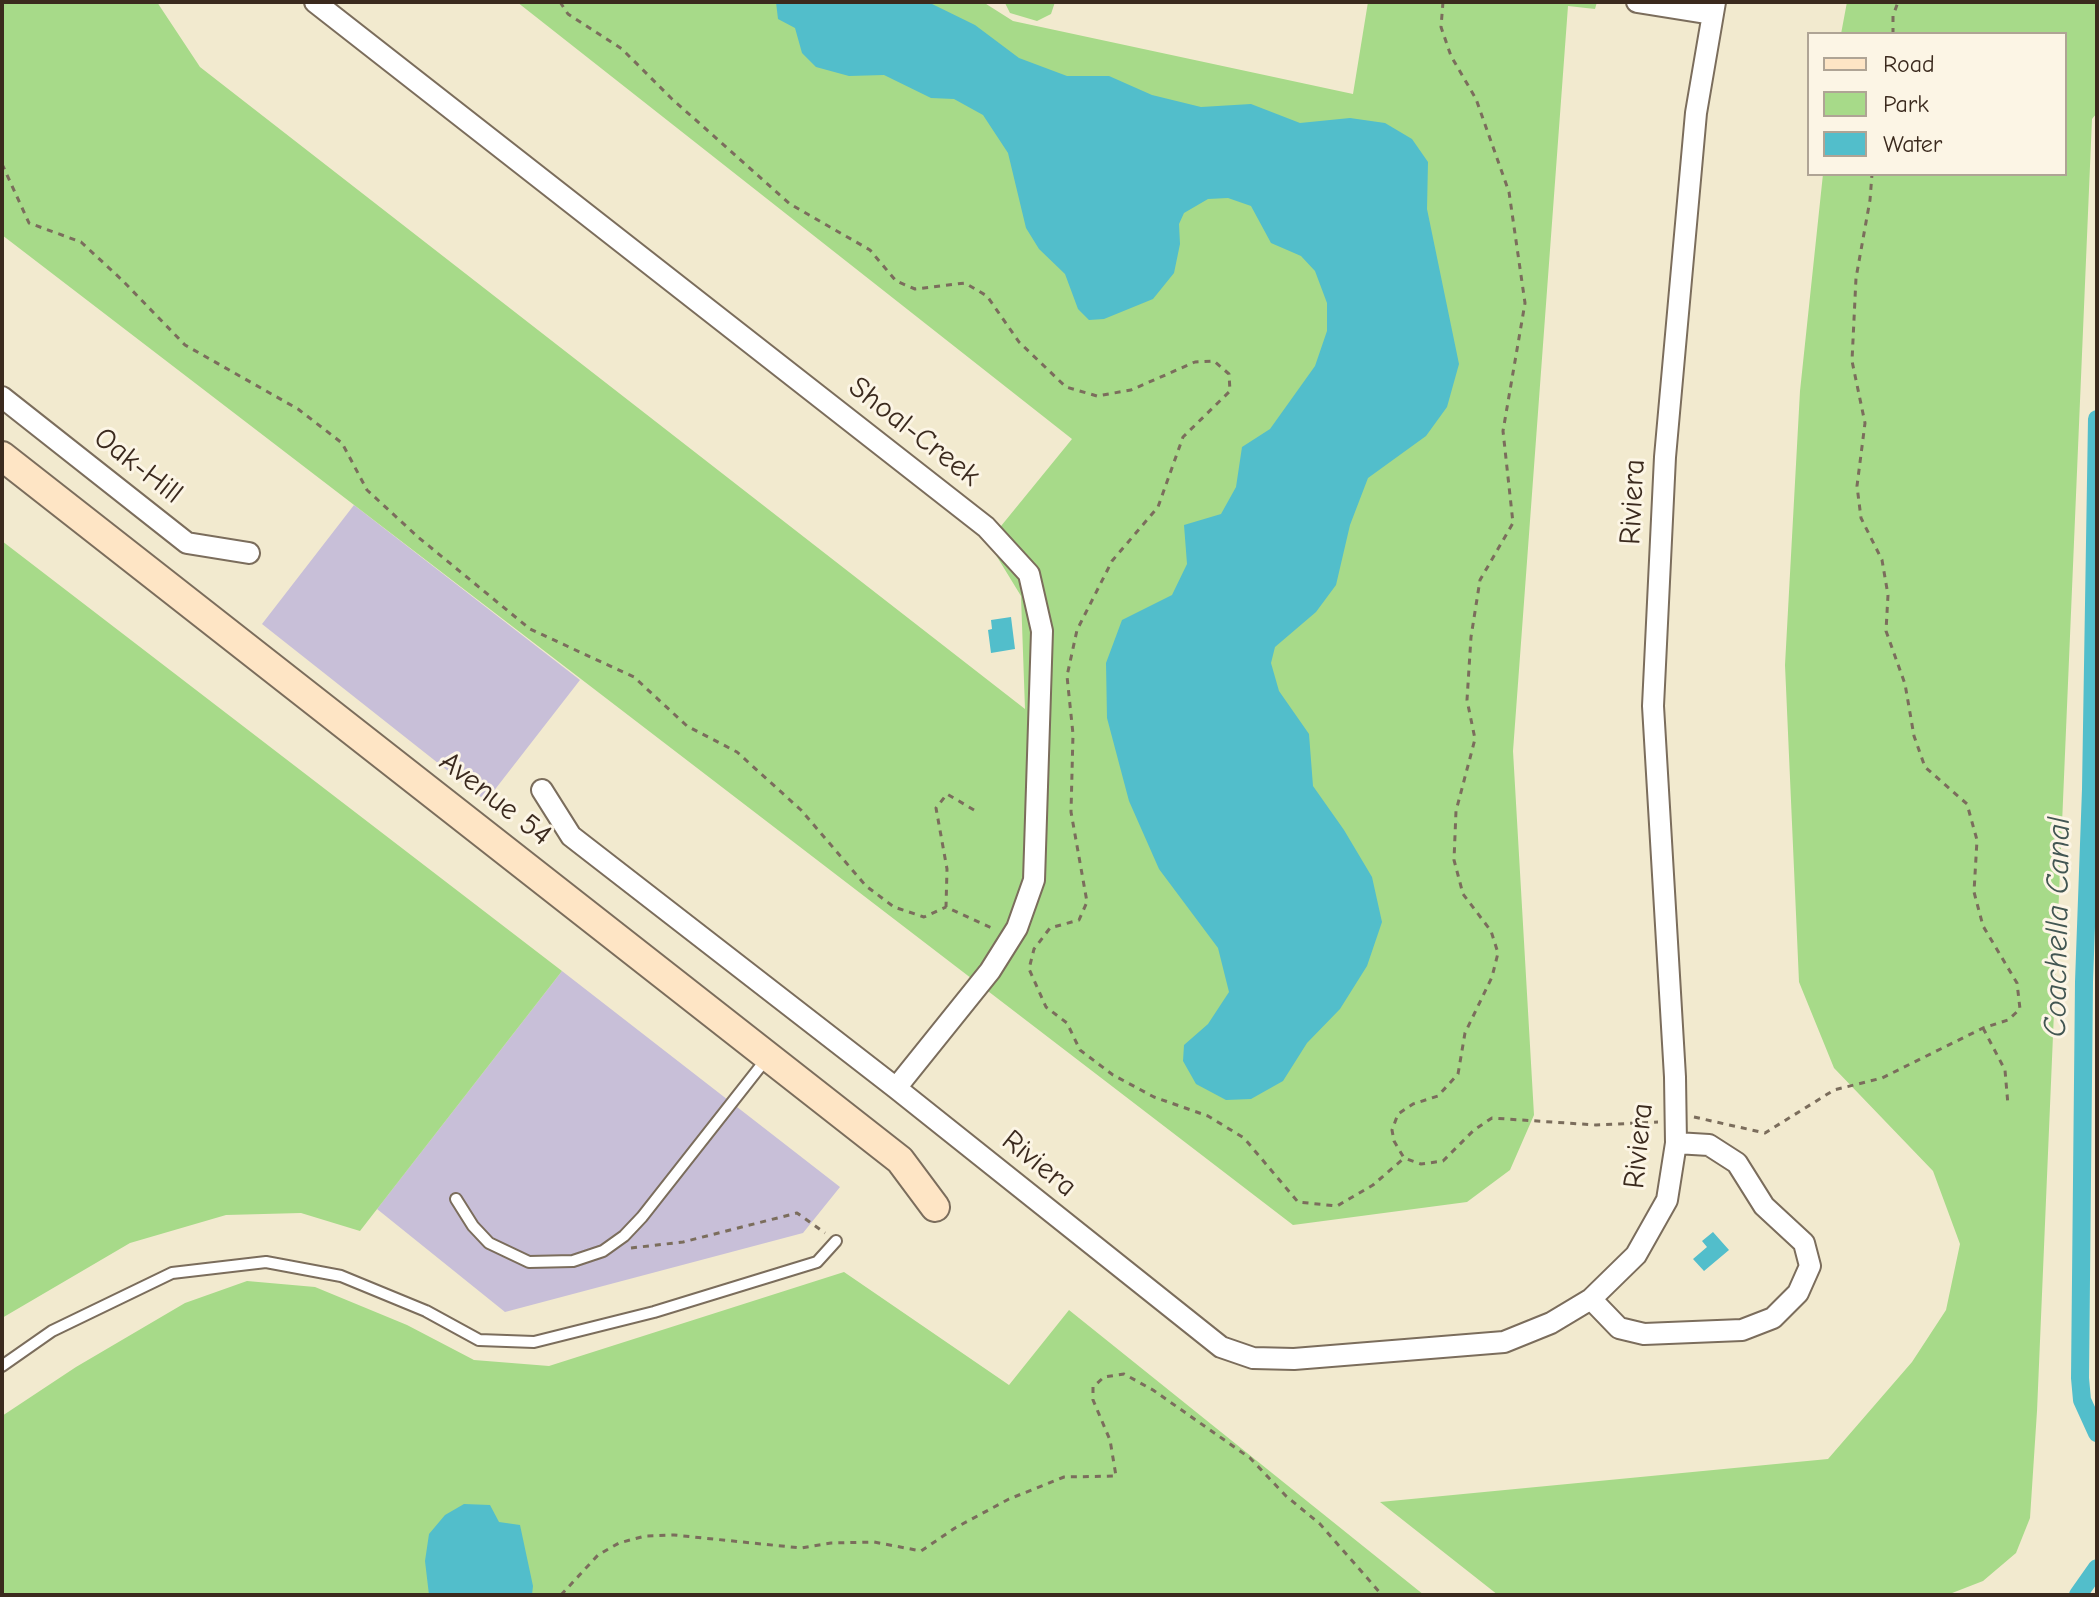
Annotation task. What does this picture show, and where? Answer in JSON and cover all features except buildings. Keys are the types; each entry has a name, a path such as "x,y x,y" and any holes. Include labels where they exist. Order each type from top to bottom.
{"street":[{"name":"Shoal-Creek","path":"315,2 986,527 1029,574 1042,631 1034,880 1017,928 990,971 896,1088"},
{"path":"1637,2 1714,8"},
{"name":"Riviera","path":"542,790 571,836 896,1088 1221,1347 1253,1358 1294,1359 1504,1342 1551,1323 1591,1299 1636,1255 1667,1200 1676,1143 1653,706 1665,457 1696,113 1714,8"},
{"name":"Oak-Hill","path":"2,397 187,543 249,553"},
{"name":"Avenue 54","path":"2,456 900,1160 935,1207"},
{"path":"1591,1299 1619,1328 1644,1334 1742,1330 1773,1318 1798,1293 1810,1266 1804,1243 1764,1206 1737,1163 1709,1145 1676,1143"}],"lane":[{"path":"456,1199 473,1226 489,1243 529,1262 573,1261 603,1251 624,1236 642,1217 769,1057"},
{"path":"2,1366 52,1331 172,1273 266,1262 341,1276 426,1311 479,1340 534,1342 654,1312 817,1262 836,1241"}],"path":[{"path":"1404,1158 1394,1141 1392,1130 1398,1114 1413,1104 1438,1096 1458,1074 1465,1033 1492,977 1498,953 1491,931 1463,894 1454,860 1456,811 1475,739 1467,700 1471,637 1480,580 1513,523 1503,431 1525,303 1509,192 1476,99 1451,56 1441,27 1443,2"},
{"path":"1893,32 1893,16 1898,2"},
{"path":"2,164 29,223 81,242 185,345 298,409 342,443 367,490 418,537 530,629 634,677 687,726 737,752 801,810 866,886 894,907 924,917 946,907 994,929 1050,928"},
{"path":"1872,176 1856,278 1852,361 1865,423 1857,486 1861,518 1882,560 1888,595 1886,631 1905,684 1918,747 1925,767 1967,804 1977,840 1974,892 1983,926 2017,983 2020,1009 2008,1020 1983,1028 2005,1070 2008,1105"},
{"path":"946,907 947,869 936,808 947,794 974,810"},
{"path":"603,1251 683,1242 797,1213 836,1241"},
{"path":"561,1595 598,1555 619,1543 645,1536 674,1535 801,1548 831,1543 874,1542 921,1551 955,1528 1009,1499 1064,1477 1116,1476 1110,1440 1093,1400 1093,1387 1104,1377 1124,1374 1153,1390 1250,1458 1286,1496 1320,1524 1382,1595"}],"shaded area":[{"path":"354,505 580,680 486,801 262,624"},
{"path":"562,971 840,1187 803,1233 505,1312 377,1209"}],"green space":[{"path":"2,2 157,2 200,67 1025,709 1021,596 988,542 1072,439 517,2 983,2 1013,21 1353,94 1368,2 1597,2 1595,9 1568,6 1513,751 1534,1115 1510,1170 1467,1202 1293,1225 2,235"},
{"path":"1055,2 1051,14 1037,21 1010,13 1005,3"},
{"path":"1847,2 2097,2 2097,113 2092,119 2030,1518 2016,1553 1983,1581 1947,1595 1498,1595 1380,1502 1828,1459 1912,1362 1946,1310 1960,1244 1933,1171 1834,1068 1799,982 1785,665 1800,391 1823,176 2067,176 2067,32 1841,32"},
{"path":"2,541 562,971 360,1231 301,1213 226,1215 130,1243 2,1318"},
{"path":"844,1272 1009,1385 1069,1310 1424,1595 2,1595 2,1416 76,1367 185,1303 247,1281 315,1287 407,1325 474,1360 549,1366"}],"water":[{"path":"776,2 928,2 975,25 1019,58 1067,76 1109,76 1152,95 1201,107 1251,104 1300,123 1350,118 1385,123 1412,139 1428,162 1427,209 1459,364 1447,407 1426,436 1368,478 1350,525 1336,585 1316,612 1275,647 1271,663 1279,691 1309,734 1313,786 1372,877 1382,922 1367,966 1340,1009 1307,1043 1283,1081 1251,1099 1226,1100 1196,1084 1183,1061 1184,1045 1208,1024 1229,992 1218,948 1159,869 1129,801 1107,718 1106,663 1122,620 1172,595 1187,564 1184,525 1221,514 1236,487 1242,447 1270,429 1315,366 1327,331 1327,303 1315,271 1301,256 1271,243 1251,206 1228,198 1208,199 1184,213 1179,224 1180,244 1174,273 1153,299 1104,319 1089,320 1078,309 1065,274 1039,249 1026,228 1008,153 983,115 954,99 931,98 884,75 849,76 816,67 802,53 795,28 778,19"},
{"path":"1011,617 1015,649 991,653 988,630 992,629 991,620"},
{"path":"1713,1232 1729,1250 1704,1271 1693,1259 1707,1247 1702,1241"},
{"path":"464,1504 490,1505 499,1522 520,1525 533,1586 532,1595 429,1595 425,1561 429,1534 445,1515"}],"waterway":[{"name":"Coachella Canal","path":"2097,419 2091,789 2084,982 2080,1378 2082,1400 2097,1433"},
{"name":"Coachella Canal","path":"2078,1595 2097,1568"}]}
